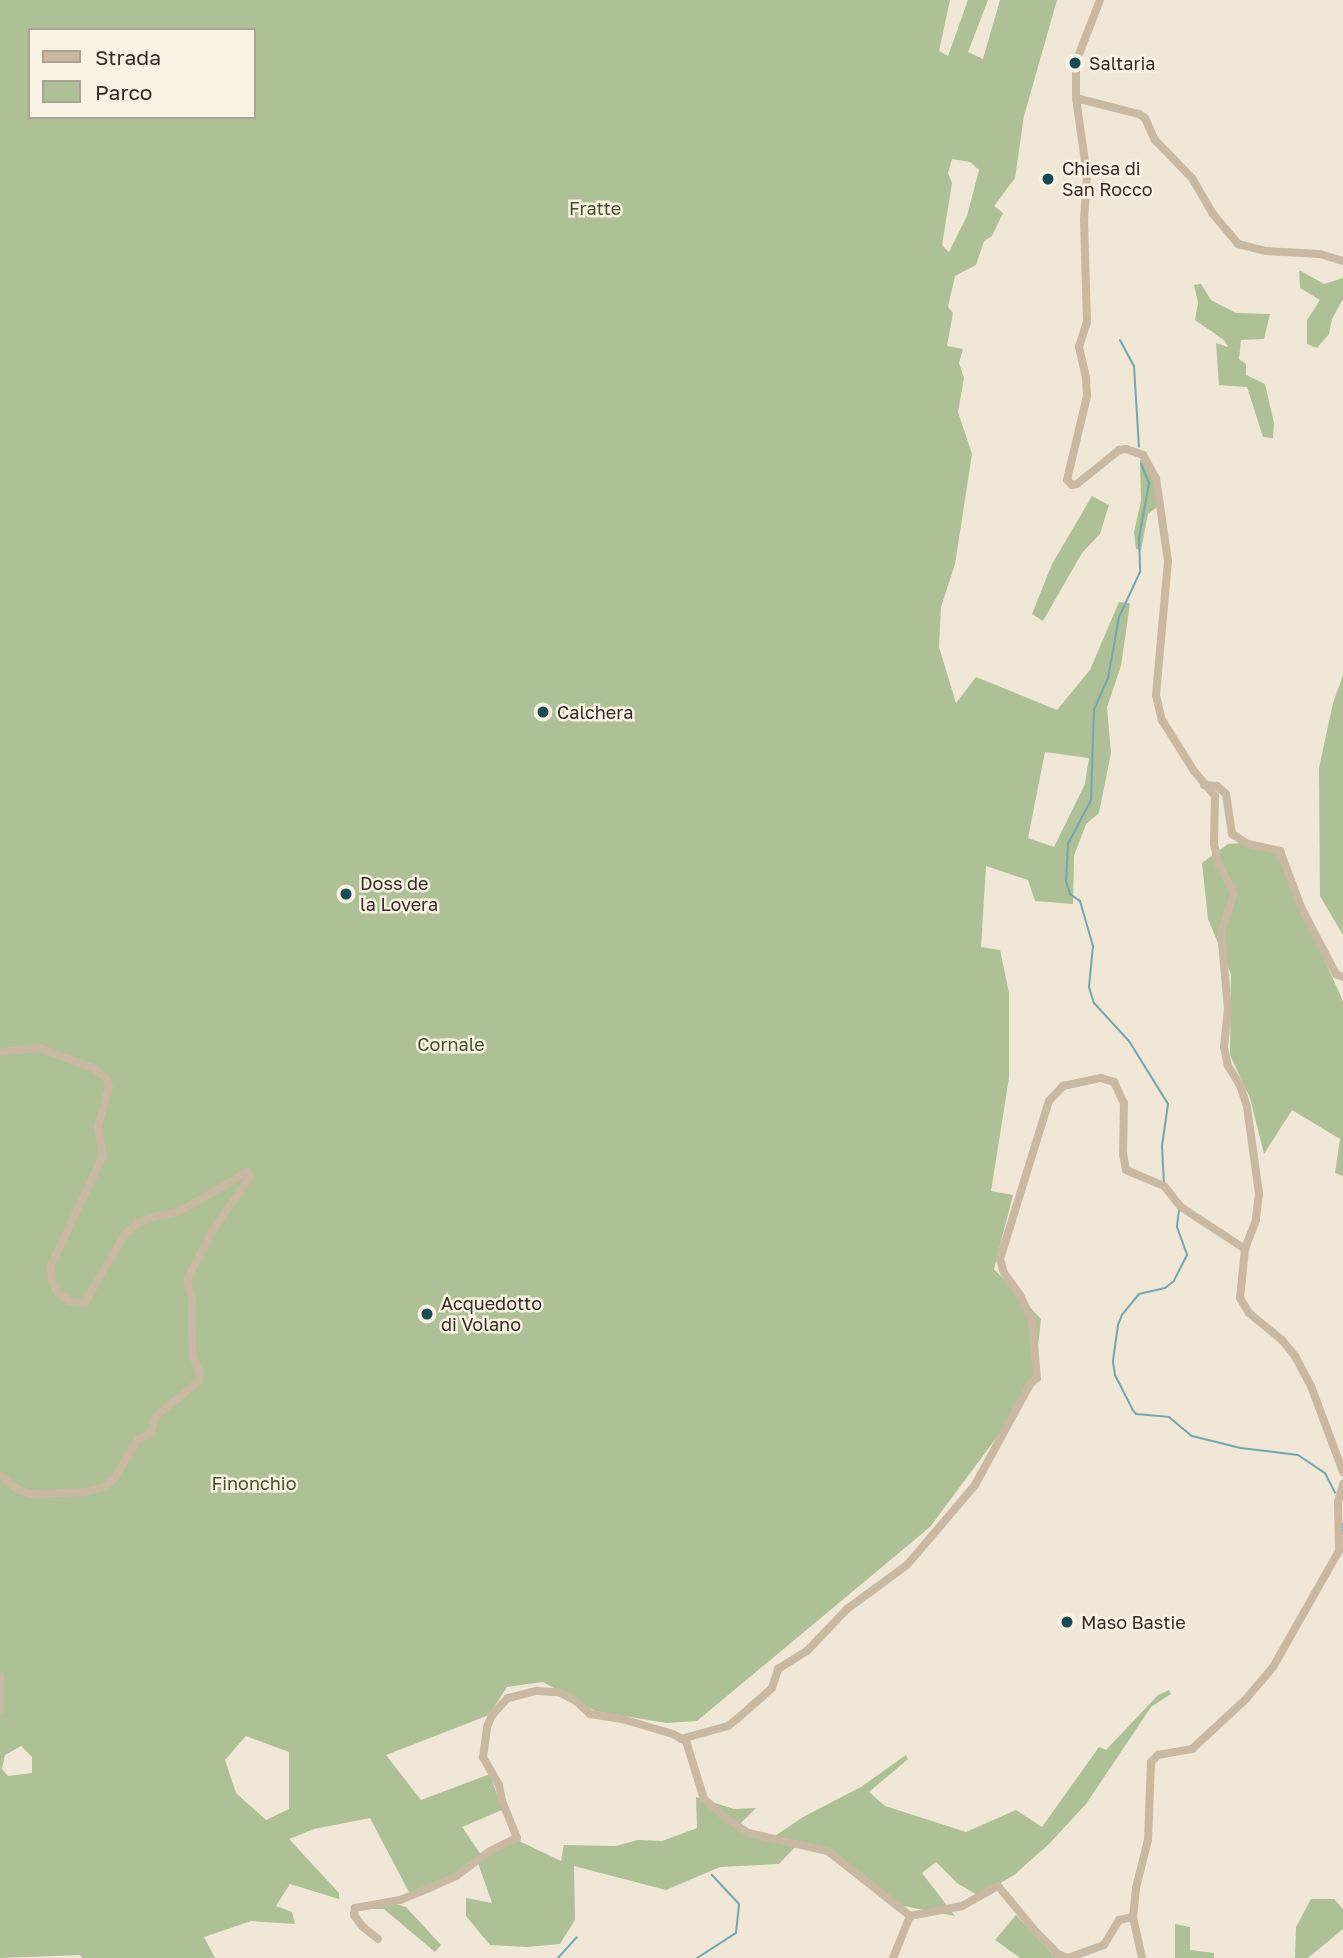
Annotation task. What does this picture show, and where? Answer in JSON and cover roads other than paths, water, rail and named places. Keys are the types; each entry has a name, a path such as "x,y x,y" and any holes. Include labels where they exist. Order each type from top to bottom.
{"street":[{"path":"1100,0 1076,62 1075,102 1087,175 1084,220 1087,321 1079,347 1087,396 1067,480 1072,485 1077,485 1112,455 1126,449 1143,454 1156,478 1168,561 1156,695 1163,720 1204,785 1215,796 1214,844 1219,865 1233,886 1234,893 1221,932 1228,1009 1224,1047 1228,1066 1240,1085 1247,1107 1259,1194 1256,1220 1245,1249 1240,1298 1250,1313 1296,1356 1311,1386 1343,1472"},
{"path":"1075,102 1139,114 1145,118 1155,140 1192,178 1223,228 1238,244 1266,251 1320,254 1343,261"},
{"path":"1204,785 1217,786 1226,794 1232,834 1248,844 1280,851 1301,907 1336,974 1343,977"},
{"path":"0,1052 39,1048 93,1068 107,1079 109,1086 98,1127 103,1156 51,1265 52,1281 58,1293 70,1301 85,1303 125,1234 138,1223 179,1212 247,1172 250,1177 213,1230 187,1280 192,1300 194,1356 200,1373 198,1381 155,1417 150,1434 137,1440 115,1478 104,1487 86,1492 32,1494 19,1490 0,1475"},
{"path":"681,1738 728,1726 738,1718 772,1688 778,1669 807,1651 812,1642 847,1609 907,1565 975,1485 1030,1384 1037,1378 1032,1320 1024,1301 1004,1273 1000,1259 1049,1101 1063,1086 1101,1078 1114,1082 1124,1103 1126,1170 1164,1186 1189,1214 1245,1249"},
{"path":"1142,1958 1133,1917 1136,1888 1147,1840 1151,1762 1158,1755 1192,1749 1246,1699 1273,1667 1339,1551 1338,1502 1343,1485"},
{"path":"0,1676 0,1710"},
{"path":"378,1939 363,1927 354,1915 355,1908 401,1900 456,1876 490,1851 517,1839 502,1801 499,1785 483,1758 487,1727 492,1715 508,1698 524,1692 559,1692 576,1701 590,1714 622,1719 681,1738 691,1747 704,1799 721,1814 748,1833 828,1852 910,1916 962,1906 998,1886 1037,1933 1058,1954 1068,1958 1104,1945 1119,1920 1133,1917"},
{"path":"894,1958 897,1944 910,1916"}],"waterway":[{"path":"1120,340 1134,366 1139,447"},
{"path":"1141,464 1149,483 1139,538 1140,572 1119,617 1108,678 1094,709 1091,800 1068,844 1066,881 1070,894 1080,901 1093,946 1089,987 1094,1003 1129,1041 1168,1104 1162,1146 1164,1182"},
{"path":"1179,1210 1177,1227 1187,1255 1174,1281 1165,1288 1139,1294 1122,1315 1118,1325 1113,1362 1115,1375 1132,1409 1136,1414 1169,1417 1192,1436 1241,1448 1298,1455 1325,1473 1335,1493"},
{"path":"1342,1524 1343,1534"},
{"path":"697,1958 736,1933 739,1904 712,1875"},
{"path":"558,1958 577,1937"}],"place":[{"name":"Saltaria","path":"1075,63"},
{"name":"Chiesa di San Rocco","path":"1048,179"},
{"name":"Calchera","path":"543,712"},
{"name":"Doss de la Lovera","path":"346,894"},
{"name":"Acquedotto di Volano","path":"427,1314"},
{"name":"Maso Bastie","path":"1067,1622"}],"park label":[{"name":"Fratte","path":"595,208"},
{"name":"Cornale","path":"451,1044"},
{"name":"Finonchio","path":"254,1483"}]}
